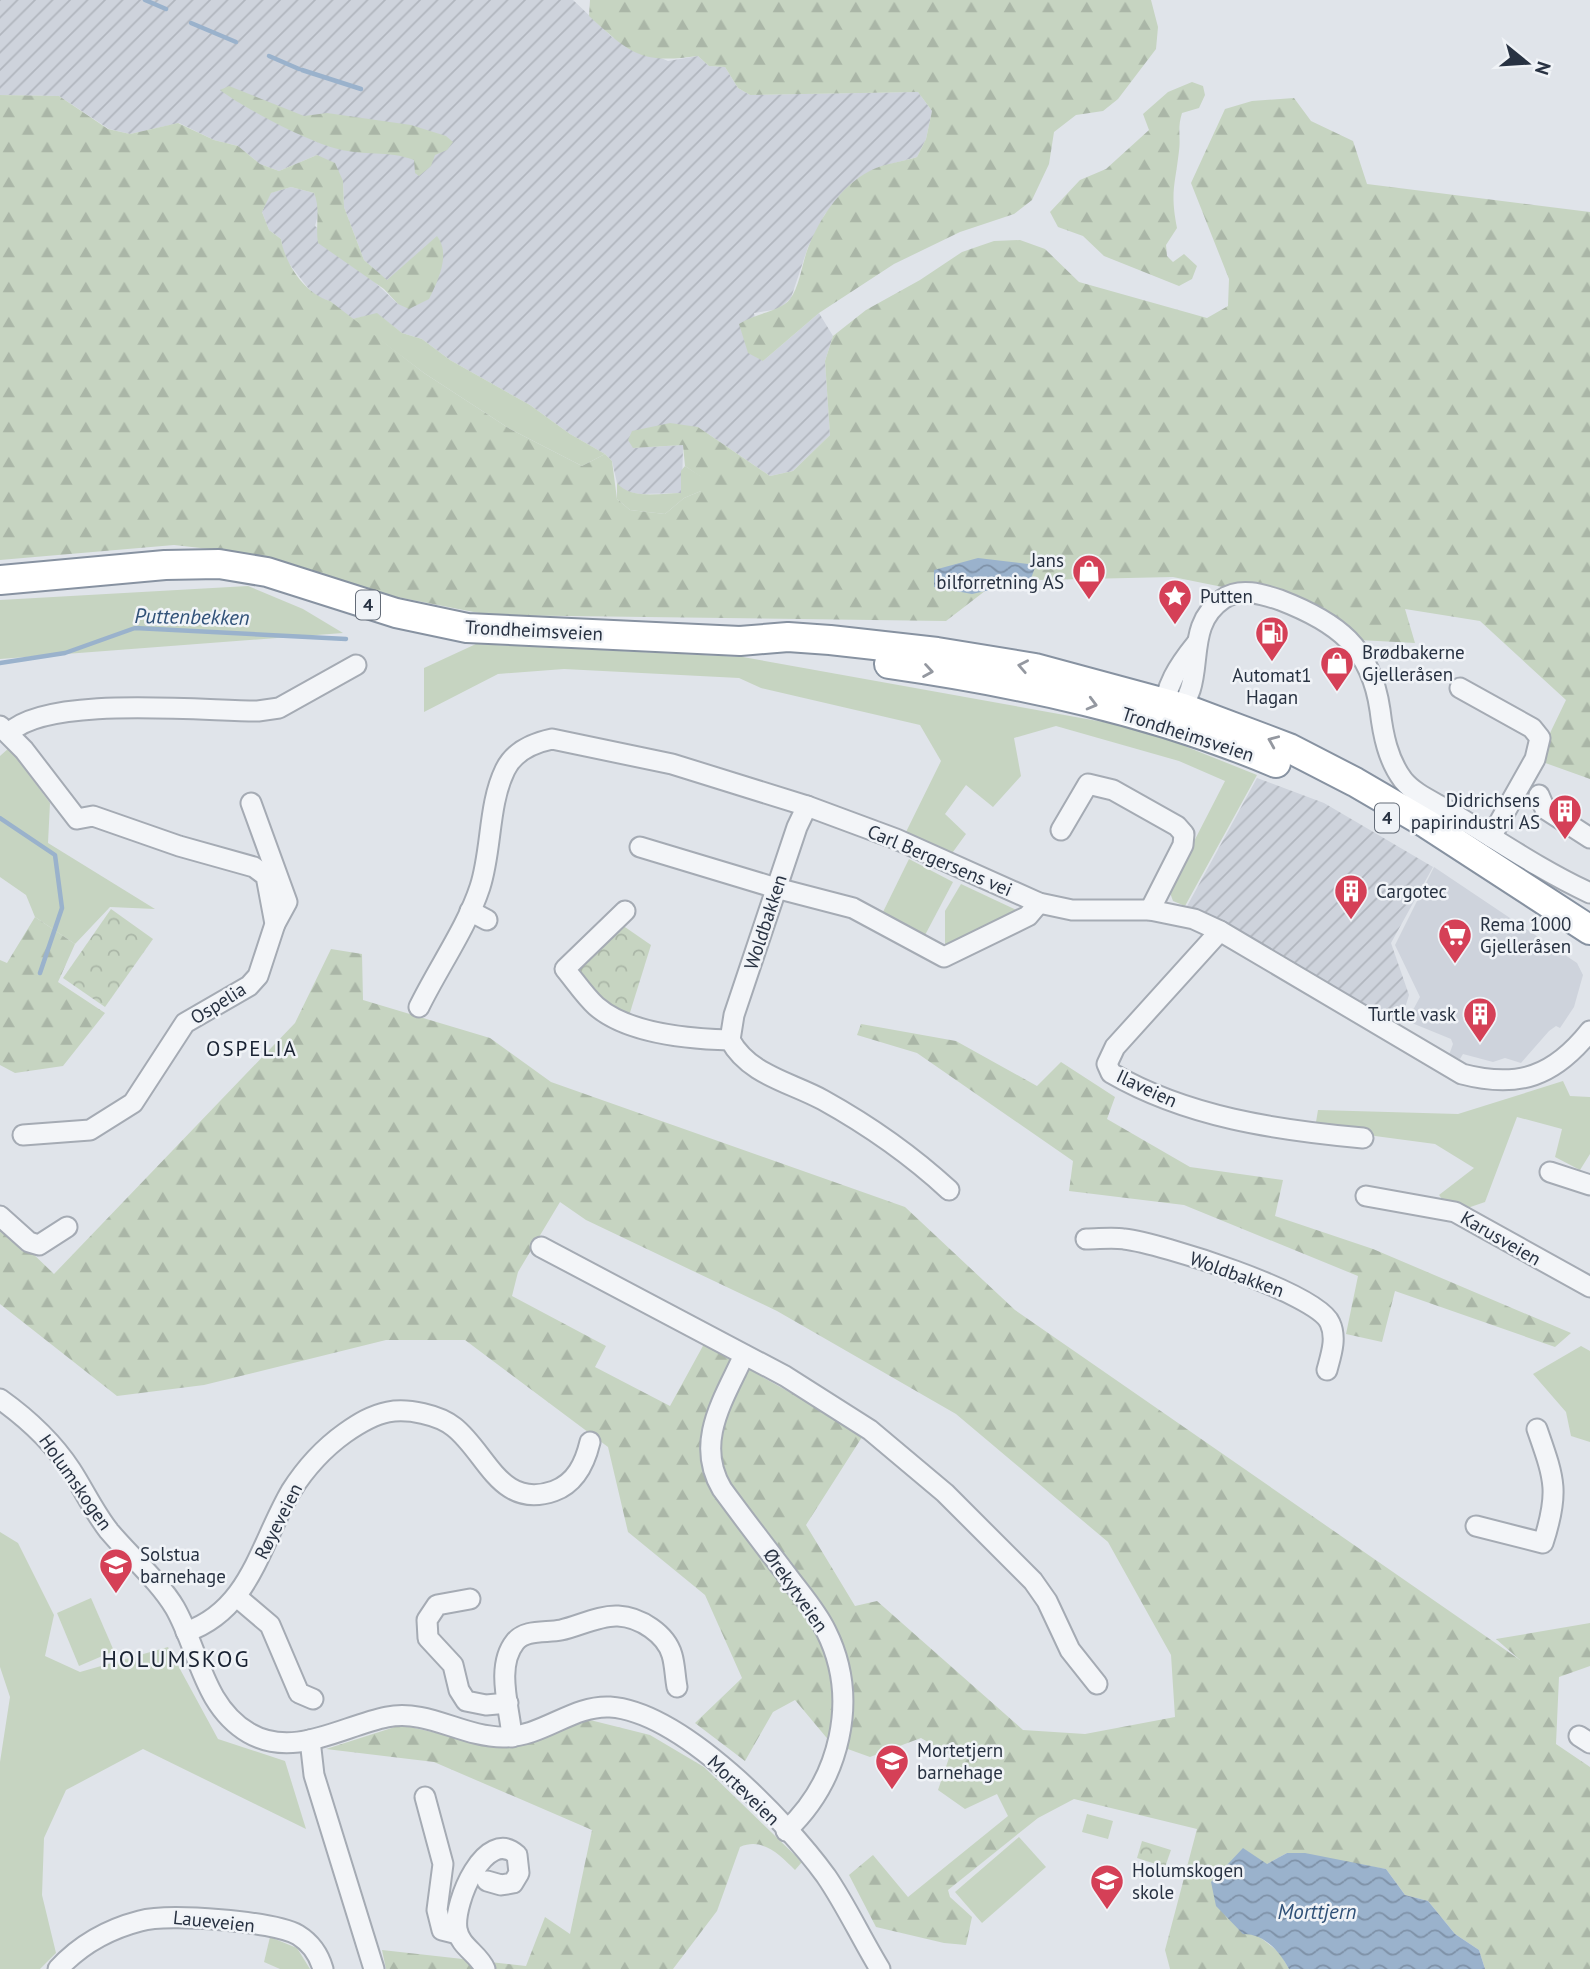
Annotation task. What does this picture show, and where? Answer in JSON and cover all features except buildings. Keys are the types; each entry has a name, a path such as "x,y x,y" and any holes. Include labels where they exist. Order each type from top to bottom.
{"highway":[{"name":"Trondheimsveien","path":"0,580 175,565 228,565 282,576 396,613 467,628 740,641 785,652 893,665 1171,711 1268,739 1356,782 1463,846 1590,930"},
{"name":"Trondheimsveien","path":"1171,711 1377,813 1455,859 1590,951"}],"street":[{"path":"1171,711 1196,667 1199,628 1224,598 1242,592 1268,596 1324,620 1346,636 1369,667 1376,683 1385,742 1404,780 1491,837 1590,893"},
{"name":"Ospelia","path":"23,1135 90,1130 133,1103 185,1023 249,986 258,976 275,924 266,876 254,867 179,846 93,816 78,819 5,729 30,718 93,709 258,711 279,708 356,665"},
{"path":"1460,688 1532,728 1540,738 1535,759 1491,837"},
{"name":"Carl Bergersens vei","path":"419,1007 479,916 499,786 506,768 533,743 552,739 673,764 807,806 896,839 1039,903 1072,910 1150,910 1194,919 1220,931 1462,1074 1487,1081 1528,1078 1559,1063 1586,1045"},
{"path":"1061,830 1088,784 1113,790 1177,826 1184,834 1183,845 1150,910"},
{"path":"1539,795 1545,809 1590,838"},
{"path":"251,803 287,902 275,924"},
{"name":"Woldbakken","path":"730,1040 734,1015 776,888 807,806"},
{"path":"640,847 853,908 944,957 1028,916 1039,903"},
{"path":"625,911 565,969 595,1005 611,1017 688,1039 730,1040 745,1062 821,1099 885,1137 949,1190"},
{"name":"Ilaveien","path":"1220,931 1115,1048 1107,1064 1111,1073 1169,1100 1209,1113 1288,1131 1363,1138"},
{"path":"1550,1172 1590,1185"},
{"name":"Karusveien","path":"1366,1196 1455,1212 1590,1287"},
{"path":"0,1216 29,1242 39,1245 67,1227"},
{"name":"Woldbakken","path":"1087,1239 1124,1239 1198,1258 1303,1298 1323,1311 1331,1323 1334,1339 1328,1370"},
{"path":"541,1247 744,1354 845,1413 945,1493 1033,1581 1047,1601 1070,1650 1097,1684"},
{"name":"Ørekytveien","path":"744,1354 712,1427 709,1450 712,1469 722,1489 820,1619 836,1654 842,1685 842,1726 832,1767 811,1804 786,1831"},
{"name":"Holumskogen","path":"0,1399 29,1420 53,1445 106,1528 173,1604 188,1637"},
{"name":"Røyeveien","path":"188,1637 237,1597 298,1481 332,1443 368,1419 390,1411 405,1411 446,1422 460,1433 500,1481 523,1493 549,1493 571,1481 580,1469 590,1442"},
{"path":"1476,1526 1543,1543 1554,1509 1554,1481 1537,1429"},
{"path":"237,1597 271,1625 299,1693 313,1699"},
{"path":"470,1600 447,1601 437,1605 427,1620 428,1638 453,1665 459,1690 466,1701 486,1705 508,1703"},
{"path":"512,1737 507,1660 515,1642 526,1634 560,1630 619,1616 643,1623 665,1643 672,1654 677,1687"},
{"name":"Morteveien","path":"188,1637 216,1701 236,1724 270,1741 310,1740 376,1720 405,1716 432,1719 487,1736 512,1737 535,1733 593,1708 611,1707 637,1714 677,1734 720,1764 786,1831 828,1879 880,1969"},
{"path":"310,1740 314,1775 374,1969"},
{"path":"425,1797 443,1864 437,1919 442,1930 458,1934"},
{"path":"485,1969 458,1934 458,1902 471,1875 495,1851 507,1849 517,1855 519,1873 513,1883 501,1885 487,1881"},
{"name":"Laueveien","path":"58,1969 77,1951 101,1936 138,1921 172,1916 288,1931 311,1945 323,1969"}],"shaded area":[{"path":"0,0 573,0 612,37 668,61 698,56 709,66 725,67 738,88 750,95 918,92 932,111 926,139 917,157 876,168 825,214 808,247 791,298 779,309 754,313 763,361 819,313 833,336 825,361 830,435 793,471 770,476 698,427 633,448 683,445 682,493 640,494 623,491 617,483 612,461 605,454 570,434 530,405 450,360 422,339 402,333 377,314 352,319 330,301 315,297 284,257 281,239 269,230 262,212 270,193 291,187 314,193 320,207 315,226 398,304 386,280 364,260 344,207 343,181 317,155 279,171 260,164 238,146 214,140 179,123 130,134 109,129 59,96 0,95"},
{"path":"1257,778 1324,803 1433,867 1391,943 1409,995 1400,1024 1221,921 1186,908"},
{"path":"1434,867 1577,963 1583,975 1574,1007 1560,1028 1556,1026 1549,1031 1521,1063 1505,1058 1493,1062 1463,1054 1460,1059 1449,1055 1453,1044 1451,1039 1407,1021 1420,997 1395,945"}],"green space":[{"path":"590,0 1151,0 1158,27 1156,49 1118,99 1103,111 1076,115 1054,132 1049,164 1032,200 1014,214 960,232 894,264 819,313 763,361 748,353 739,324 780,307 790,299 813,236 834,201 864,174 881,166 917,157 926,139 932,111 918,92 750,95 738,88 725,67 709,66 698,56 649,57 627,47 589,16"},
{"path":"1192,82 1203,86 1205,95 1199,108 1182,113 1174,197 1177,228 1166,245 1167,256 1173,262 1184,254 1197,266 1192,279 1179,286 1104,256 1083,236 1058,227 1050,212 1080,180 1106,169 1149,130 1143,114 1168,92"},
{"path":"229,86 304,116 327,113 411,125 446,136 453,142 447,150 435,155 431,166 419,176 415,173 414,160 338,149 278,124 220,90"},
{"path":"0,95 59,96 108,129 130,134 178,123 214,140 238,146 260,164 279,171 317,155 335,163 343,181 344,207 364,260 387,280 437,236 443,251 442,268 429,299 409,309 398,304 384,289 318,243 314,193 291,187 271,193 262,212 269,230 281,239 292,268 305,285 424,373 510,429 582,466 605,454 612,461 617,499 630,510 665,514 684,498 701,491 701,477 685,466 683,445 633,448 628,440 632,431 670,423 698,427 770,476 793,471 830,435 825,361 833,336 866,310 920,280 962,252 994,241 1020,240 1045,249 1079,282 1207,318 1228,306 1229,279 1191,183 1225,109 1252,101 1294,98 1311,121 1353,141 1367,184 1590,212 1590,779 1537,760 1566,700 1480,621 1405,609 1415,643 1359,640 1277,598 1173,577 998,581 946,621 489,615 392,596 245,553 174,545 0,560"},
{"path":"377,313 402,333 422,339 450,360 530,405 570,434 605,454 582,466 510,429 424,373 352,319"},
{"path":"685,466 702,477 701,491 684,498 665,514 630,510 617,499 617,483 638,494 681,493 681,471"},
{"path":"248,586 303,609 343,633 0,659 0,600"},
{"path":"476,644 743,657 1142,729 1257,775 1185,906 1173,901 1169,890 1225,781 1179,761 1056,726 1014,738 1021,776 993,807 966,785 945,814 966,834 950,856 906,832 941,761 920,725 761,688 739,678 564,669 498,674 424,712 424,668"},
{"path":"9,748 50,803 48,843 155,909 110,907 75,944 35,917 26,895 0,877 0,756"},
{"path":"909,859 953,882 924,937 882,914"},
{"path":"961,884 1023,913 945,949 945,911"},
{"path":"111,909 153,939 105,1007 63,978"},
{"path":"35,917 75,944 58,982 105,1013 63,1066 15,1073 0,1065 0,960 7,963"},
{"path":"622,925 651,945 628,1019 602,1003 573,968"},
{"path":"331,949 362,954 363,1000 490,1038 551,1082 905,1207 1015,1310 1520,1660 1496,1639 1590,1623 1590,1666 1559,1677 1556,1744 1590,1767 1590,1969 1485,1969 1479,1950 1455,1934 1428,1901 1405,1895 1386,1869 1287,1853 1267,1864 1256,1934 1280,1953 1289,1969 1170,1969 1165,1950 1197,1829 1074,1799 1038,1818 948,1890 950,1897 972,1917 966,1945 944,1943 876,1927 849,1875 873,1855 908,1897 1008,1816 997,1794 965,1809 938,1790 950,1755 921,1738 870,1757 831,1743 795,1700 773,1712 745,1761 695,1723 742,1678 705,1595 628,1532 608,1447 465,1340 386,1340 204,1385 117,1396 0,1304 0,1222 54,1274 295,1023","holes":["560,1202 586,1220 777,1311 956,1414 1108,1542 1171,1655 1175,1717 1085,1734 1023,1730 877,1601 855,1606 806,1525 864,1434 704,1344 670,1406 595,1367 606,1346 512,1296 518,1272"]},
{"path":"861,1024 956,1041 1037,1086 1061,1062 1115,1097 1107,1119 1190,1167 1283,1180 1275,1216 1373,1249 1571,1333 1555,1347 1395,1291 1382,1342 1346,1334 1358,1276 1184,1205 1069,1191 1073,1161 917,1053 857,1035"},
{"path":"1563,1081 1570,1096 1590,1097 1590,1154 1580,1170 1555,1157 1562,1129 1517,1117 1485,1202 1453,1213 1439,1195 1474,1168 1435,1144 1315,1128 1318,1110 1458,1114"},
{"path":"1581,1346 1590,1351 1590,1442 1571,1436 1566,1412 1533,1374"},
{"path":"0,1532 18,1543 54,1615 45,1656 80,1672 168,1647 218,1739 285,1761 306,1829 143,1749 66,1790 44,1838 42,1895 56,1953 40,1969 0,1969 0,1762 10,1697 0,1667"},
{"path":"91,1598 114,1651 79,1666 57,1613"},
{"path":"586,1719 650,1735 704,1767 802,1862 795,1870 777,1853 764,1846 756,1844 740,1847 717,1911 673,1969 386,1969 382,1950 526,1966 545,1917 570,1934 592,1830 434,1762 326,1749 401,1725 503,1748 553,1735"},
{"path":"1087,1814 1113,1821 1108,1839 1082,1832"},
{"path":"1019,1837 1046,1867 982,1923 955,1892"},
{"path":"1142,1841 1171,1850 1165,1867 1137,1858"},
{"path":"270,1937 297,1948 310,1969 280,1969 264,1962"}],"water":[{"path":"978,558 1036,565 1030,581 972,594 934,587 934,570"},
{"name":"Morttjern","path":"1243,1848 1267,1864 1287,1853 1305,1853 1386,1869 1405,1895 1428,1901 1455,1934 1479,1950 1485,1969 1289,1969 1281,1956 1265,1940 1243,1934 1216,1906 1211,1882"}],"waterway":[{"path":"145,0 166,9"},
{"path":"191,23 236,42"},
{"path":"269,56 299,69"},
{"path":"302,70 361,89"},
{"name":"Puttenbekken","path":"0,663 65,653 135,628 346,639"},
{"path":"0,818 55,855 62,908 40,973"}],"place":[{"name":"Jans bilforretning AS","path":"1089,601"},
{"name":"Putten","path":"1175,626"},
{"name":"Automat1 Hagan","path":"1272,663"},
{"name":"Brødbakerne Gjelleråsen","path":"1337,693"},
{"name":"Didrichsens papirindustri AS","path":"1565,841"},
{"name":"Cargotec","path":"1351,921"},
{"name":"Rema 1000 Gjelleråsen","path":"1455,965"},
{"name":"Turtle vask","path":"1480,1044"},
{"name":"Solstua barnehage","path":"116,1595"},
{"name":"Mortetjern barnehage","path":"892,1791"},
{"name":"Holumskogen skole","path":"1107,1911"}],"district":[{"name":"OSPELIA","path":"252,1049"},
{"name":"HOLUMSKOG","path":"176,1659"}]}
